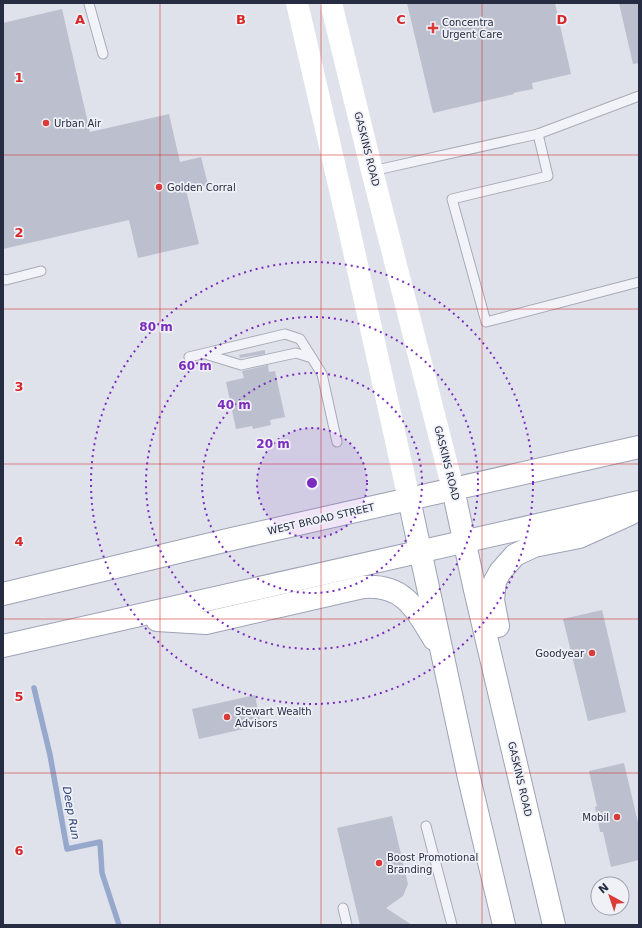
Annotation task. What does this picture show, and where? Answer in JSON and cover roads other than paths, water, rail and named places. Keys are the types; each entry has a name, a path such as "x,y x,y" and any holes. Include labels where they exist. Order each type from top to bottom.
{"main road":[{"path":"297,3 421,552 469,778 504,925"},
{"name":"GASKINS ROAD","path":"332,3 372,171 453,489 554,925"},
{"name":"WEST BROAD STREET","path":"3,594 639,447"},
{"path":"3,646 639,502"},
{"path":"515,759 518,713 494,610 493,591 500,572 515,555 525,550 534,546 579,537 639,510"},
{"path":"131,618 206,623 347,590 374,586 393,591 405,598 414,606 441,651"}],"lane":[{"path":"90,3 103,54"},
{"path":"372,171 538,134 639,96"},
{"path":"538,134 548,176 452,199 486,322 639,282"},
{"path":"3,279 42,271"},
{"path":"189,357 285,334 300,339 322,374 337,442"},
{"path":"204,353 241,365 296,353 312,358"},
{"path":"426,826 452,925"},
{"path":"343,908 347,925"}],"waterway":[{"name":"Deep Run","path":"34,688 50,755 67,849 100,842 102,873 119,925"}],"place":[{"name":"Concentra Urgent Care","path":"433,28"},
{"name":"Urban Air","path":"46,123"},
{"name":"Golden Corral","path":"159,187"},
{"name":"Goodyear","path":"592,653"},
{"name":"Stewart Wealth Advisors","path":"227,717"},
{"name":"Mobil","path":"617,817"},
{"name":"Boost Promotional Branding","path":"379,863"}]}
